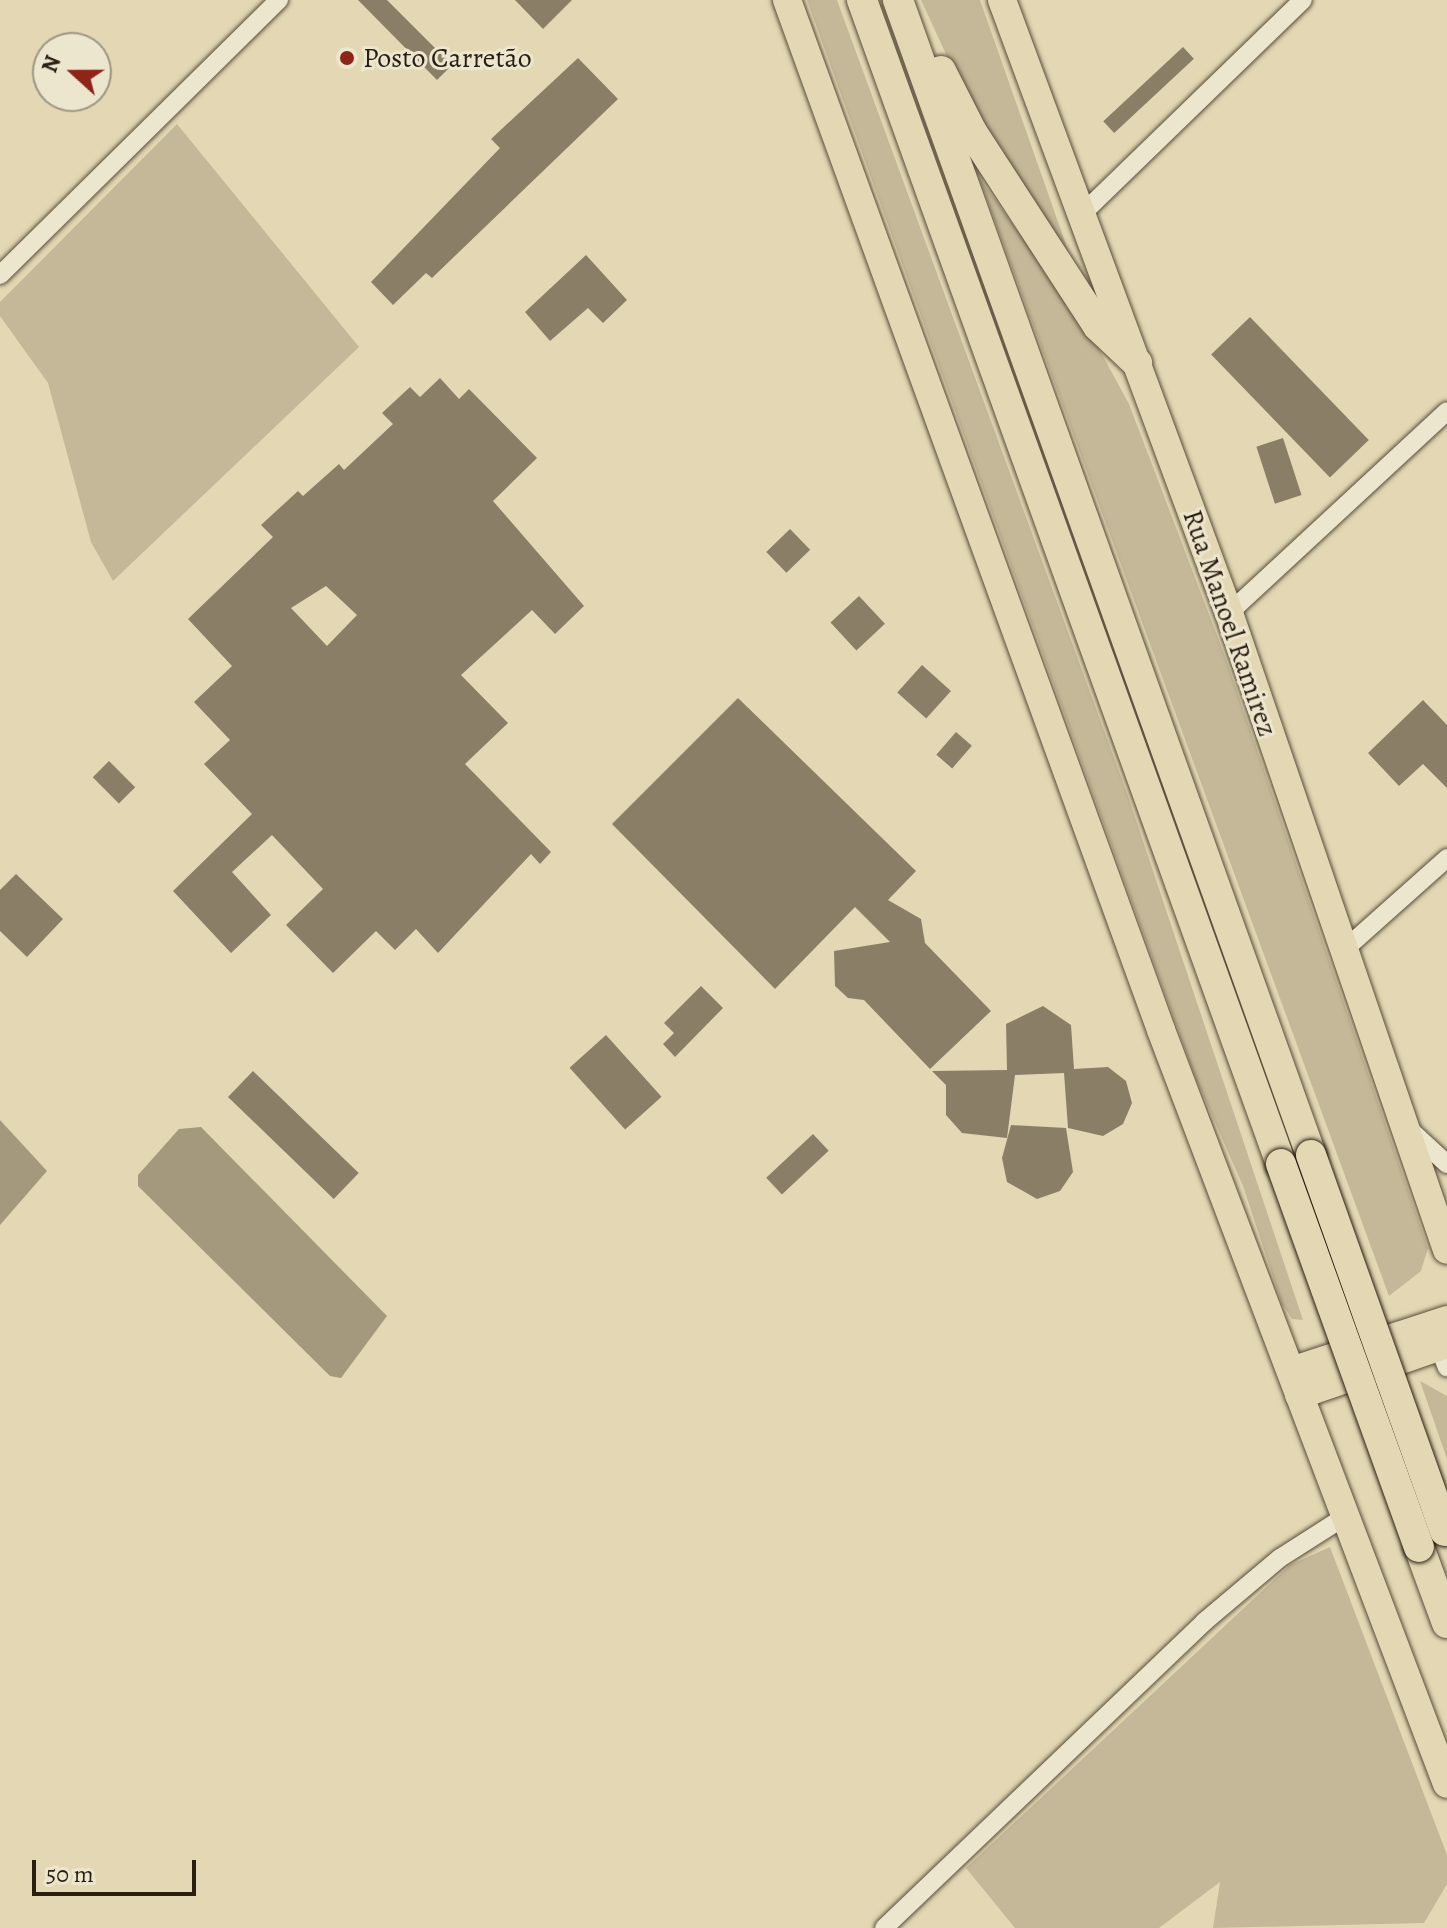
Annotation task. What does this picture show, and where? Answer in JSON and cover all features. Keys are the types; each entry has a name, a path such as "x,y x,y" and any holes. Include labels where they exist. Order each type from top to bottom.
{"highway":[{"path":"862,0 1447,1623"},
{"path":"901,8 919,27 972,132 1098,326 1137,363"},
{"path":"901,8 1446,1534"}],"main road":[{"path":"787,0 1295,1383 1349,1514 1447,1784"},
{"name":"Rua Manoel Ramirez","path":"1002,0 1229,613 1407,1127 1440,1204 1447,1250"},
{"path":"1295,1383 1447,1320"},
{"path":"1295,1383 1444,1353"}],"street":[{"path":"0,275 279,0"},
{"path":"1083,213 1303,0"},
{"path":"1229,613 1447,411"},
{"path":"1345,949 1447,858"},
{"path":"1407,1127 1447,1164"},
{"path":"884,1928 1204,1622 1280,1558 1349,1514"}],"shaded area":[{"path":"807,0 837,0 1128,796 1303,1320 1292,1319 1282,1304 1243,1186 1196,1079"},
{"path":"921,0 980,0 1069,253 964,93"},
{"path":"177,124 359,347 113,581 91,542 48,383 0,316 0,302"},
{"path":"979,177 1092,336 1129,404 1226,659 1428,1248 1421,1271 1389,1296"},
{"path":"0,1120 47,1171 0,1225"},
{"path":"201,1127 387,1316 341,1378 330,1376 138,1186 138,1175 179,1129"},
{"path":"1420,1381 1447,1396 1447,1459"},
{"path":"1330,1547 1447,1855 1447,1884 1424,1923 1213,1928 1220,1882 1159,1928 1015,1928 966,1868 1290,1565"}],"building":[{"path":"358,0 387,0 452,65 437,80"},
{"path":"515,0 572,0 543,29"},
{"path":"1183,47 1194,59 1114,133 1103,121"},
{"path":"578,58 618,99 432,278 426,273 393,305 371,282 500,148 491,139"},
{"path":"586,255 627,300 603,323 588,308 550,341 525,312"},
{"path":"1250,317 1369,440 1330,478 1211,355"},
{"path":"440,378 459,399 469,389 537,458 493,501 584,606 555,634 532,610 461,675 508,723 465,764 551,852 540,864 531,854 438,953 416,929 395,950 376,931 333,973 286,925 323,889 272,835 232,872 271,915 231,953 173,891 252,814 204,764 230,740 194,702 232,666 188,619 273,537 261,525 298,491 303,496 339,464 344,470 393,424 382,413 410,387 420,397","holes":["326,586 357,615 327,646 291,608"]},
{"path":"1283,438 1302,495 1275,504 1256,447"},
{"path":"790,529 810,550 786,573 766,552"},
{"path":"859,596 885,624 856,650 830,623"},
{"path":"922,665 951,691 926,719 897,692"},
{"path":"738,698 916,871 888,900 921,919 925,943 991,1011 930,1069 864,1000 848,998 835,986 834,951 890,942 855,907 775,989 612,824"},
{"path":"1423,700 1447,725 1447,788 1423,764 1399,786 1368,753"},
{"path":"956,732 972,746 952,768 936,755"},
{"path":"109,761 135,787 119,803 93,777"},
{"path":"16,874 63,919 27,957 0,931 0,890"},
{"path":"701,986 723,1008 675,1057 663,1044 674,1033 664,1023"},
{"path":"1043,1006 1071,1025 1074,1069 1108,1067 1126,1081 1132,1103 1123,1124 1103,1136 1068,1128 1064,1073 1015,1075 1007,1138 962,1133 946,1115 946,1085 932,1071 1007,1070 1006,1024"},
{"path":"606,1035 662,1097 625,1129 570,1068"},
{"path":"253,1071 359,1173 334,1199 228,1097"},
{"path":"1011,1125 1066,1128 1073,1172 1060,1191 1037,1199 1007,1182 1002,1158"},
{"path":"813,1134 829,1151 782,1194 766,1178"}],"place":[{"name":"Posto Carretão","path":"347,58"}]}
